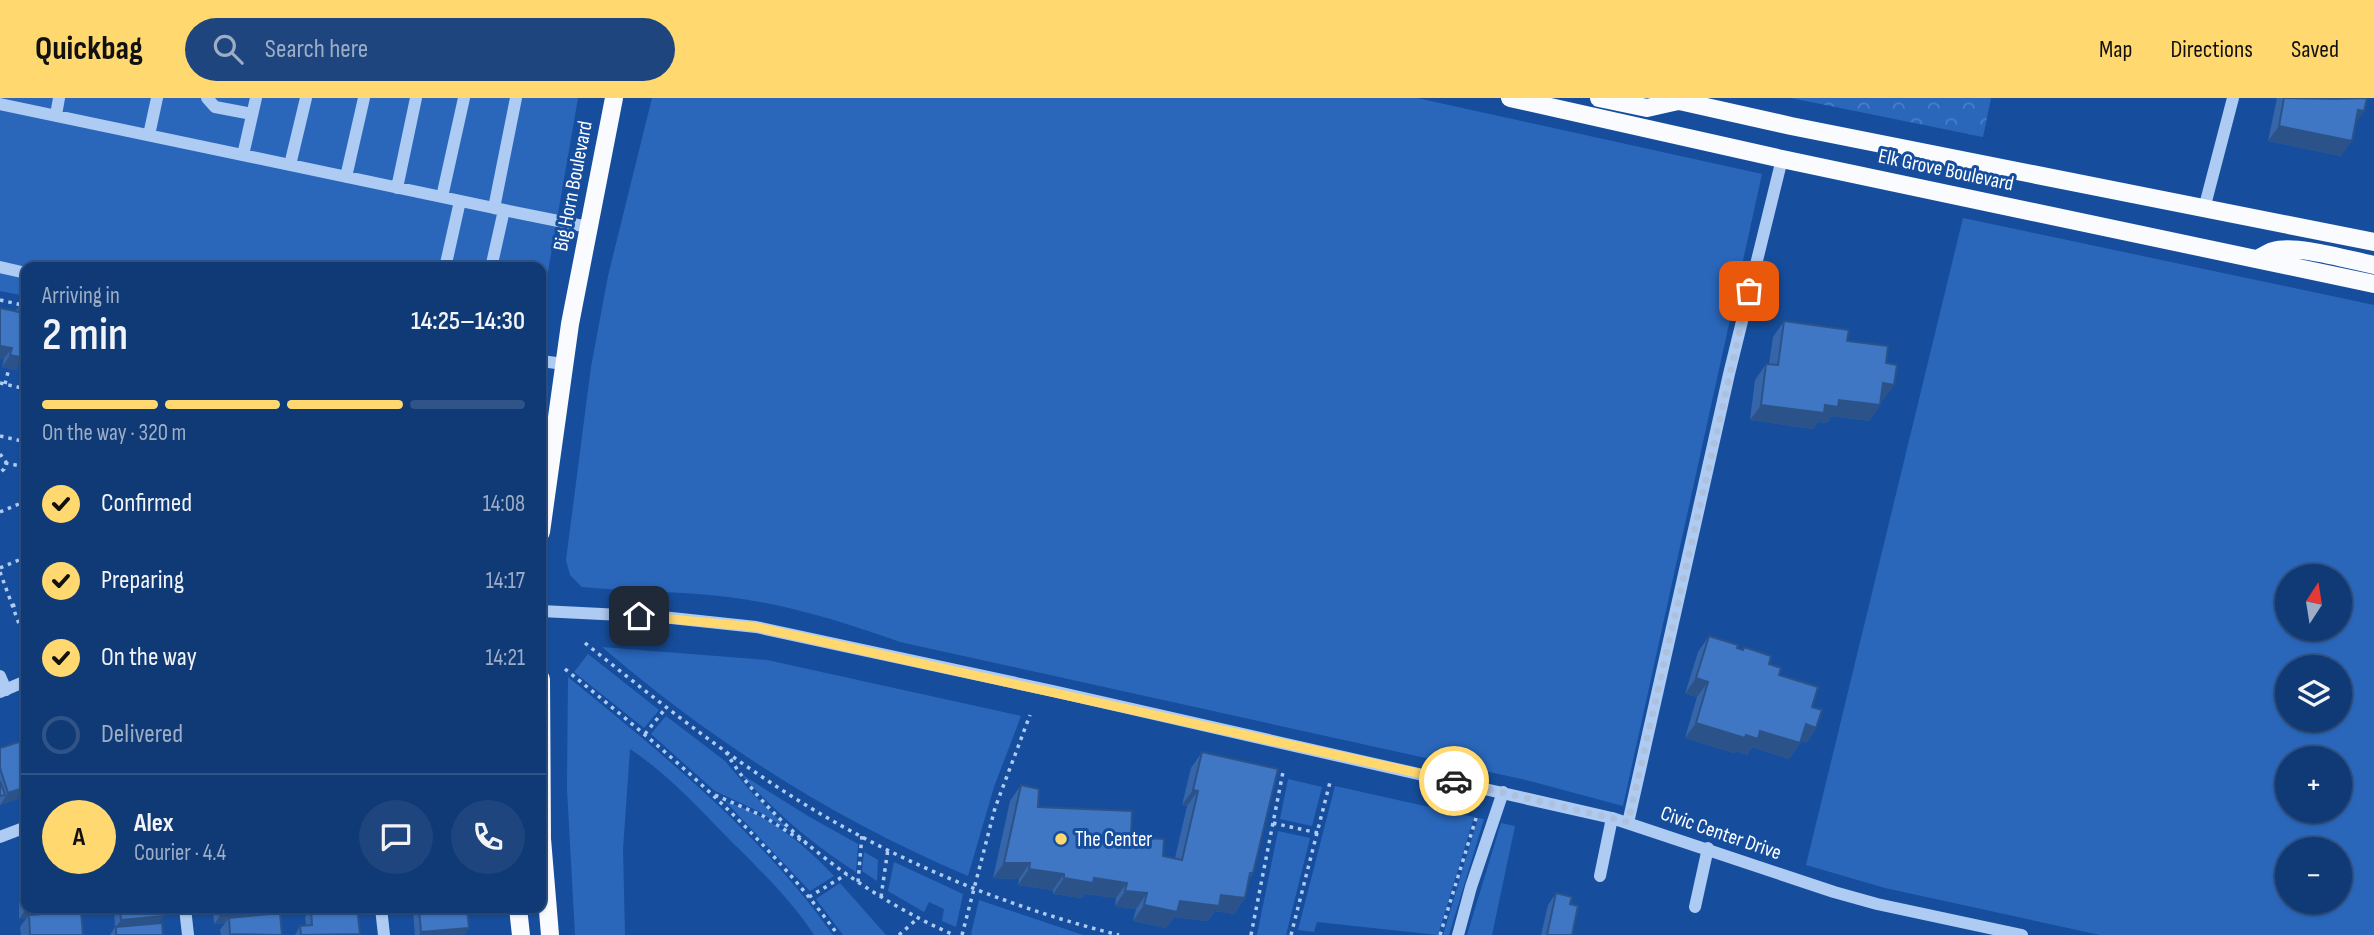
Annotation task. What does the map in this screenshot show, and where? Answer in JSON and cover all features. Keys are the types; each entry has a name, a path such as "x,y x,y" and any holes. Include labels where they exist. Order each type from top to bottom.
{"main road":[{"name":"Big Horn Boulevard","path":"546,495 564,363 614,98"},
{"name":"Elk Grove Boulevard","path":"1510,98 1782,159 2374,284"},
{"path":"1599,98 1647,107 1672,99"},
{"name":"Elk Grove Boulevard","path":"1672,99 2374,242"},
{"path":"2257,259 2272,251 2286,249 2374,265"},
{"path":"546,887 550,935"},
{"path":"519,913 521,935"}],"street":[{"path":"56,116 59,98"},
{"path":"149,135 156,98"},
{"path":"207,98 215,107 252,114"},
{"path":"243,155 256,98"},
{"path":"290,165 306,98"},
{"path":"346,177 364,98"},
{"path":"397,188 416,98"},
{"path":"442,197 464,98"},
{"path":"492,262 516,98"},
{"path":"2204,209 2233,98"},
{"path":"2,102 56,116 588,227"},
{"path":"1628,822 1728,374 1782,159"},
{"path":"446,262 460,201"},
{"path":"0,267 21,272"},
{"path":"546,361 564,363"},
{"name":"Civic Center Drive","path":"546,611 674,618 756,627 1612,818 1856,898 2022,935"},
{"path":"0,676 3,691 21,683"},
{"path":"1458,935 1503,792"},
{"path":"1600,876 1612,818"},
{"path":"0,837 21,829"},
{"path":"1695,907 1708,848"},
{"path":"186,913 188,935"},
{"path":"382,913 384,935"}],"path":[{"path":"0,300 21,305"},
{"path":"9,368 3,384 21,388"},
{"path":"0,436 21,441"},
{"path":"0,454 5,463 0,473"},
{"path":"5,463 21,466"},
{"path":"0,512 21,503"},
{"path":"21,560 0,570 21,630"},
{"path":"12,606 21,603"},
{"path":"585,643 725,751 786,792 862,835 973,887 1056,917 1119,935"},
{"path":"565,669 713,794 809,897 838,935"},
{"path":"645,734 666,708"},
{"path":"962,935 995,808 1031,715"},
{"path":"725,751 752,790 815,849 881,897 917,919 954,935"},
{"path":"1251,935 1283,772"},
{"path":"1299,935 1291,934 1331,782"},
{"path":"713,794 762,816 815,849"},
{"path":"1440,935 1477,815"},
{"path":"1273,823 1318,833"},
{"path":"858,882 862,835"},
{"path":"881,897 888,849"},
{"path":"809,897 847,874"},
{"path":"899,935 917,919"}],"green space":[{"path":"0,98 578,98 546,283 546,262 21,262 21,295 0,291"},
{"path":"652,98 1417,98 1762,174 1623,806 1530,781 900,642 771,604 710,595 582,587 570,575 566,560 591,367 608,276"},
{"path":"1791,98 1991,98 1983,137"},
{"path":"1963,218 2374,305 2374,935 2100,935 1885,888 1806,865"},
{"path":"602,647 767,660 1021,716 994,787 968,876 869,830 776,776 687,715"},
{"path":"588,654 659,710 644,728 574,672"},
{"path":"568,677 675,766 743,830 805,898 833,935 814,935 783,895 703,812 668,778 630,749 623,849 625,935 575,935 567,789"},
{"path":"666,716 725,761 789,830 758,811 715,791 651,734"},
{"path":"741,774 858,844 856,872 795,827"},
{"path":"1288,779 1322,787 1312,826 1280,819"},
{"path":"1335,786 1474,817 1438,935 1317,922 1314,932 1298,930"},
{"path":"726,802 770,822 811,853 834,876 810,891"},
{"path":"1478,818 1484,819 1449,935 1443,935"},
{"path":"1501,823 1515,826 1492,935 1467,935"},
{"path":"1278,831 1310,838 1286,935 1257,935"},
{"path":"864,852 878,860 877,881 862,871"},
{"path":"894,862 963,894 956,927 942,921 944,909 929,902 924,912 888,891"},
{"path":"840,883 886,935 843,935 816,899"},
{"path":"979,900 1083,935 973,935 971,934"}],"building":[{"path":"2284,98 2367,98 2364,111 2358,110 2352,141 2279,126"},
{"path":"21,303 21,357 10,355 12,348 0,346 0,308 19,312"},
{"path":"1784,321 1849,330 1847,341 1888,346 1886,363 1897,365 1894,385 1883,383 1880,405 1839,400 1838,407 1825,405 1824,413 1761,405 1766,364 1778,365"},
{"path":"1709,636 1738,645 1737,648 1743,650 1744,647 1771,656 1769,664 1781,668 1779,675 1818,687 1812,707 1822,710 1816,728 1806,724 1800,743 1760,731 1758,739 1746,735 1745,738 1696,723 1708,682 1696,678"},
{"path":"21,741 21,789 8,793 0,768 0,748"},
{"name":"The Center","path":"1202,752 1278,769 1245,898 1221,895 1219,906 1180,901 1177,912 1144,905 1147,893 1125,891 1127,883 1094,878 1093,883 1064,878 1064,874 1029,869 1030,863 1004,863 1021,785 1039,789 1038,807 1132,811 1131,837 1164,839 1163,856 1182,860 1198,791 1193,790"},
{"path":"0,781 5,795 0,796"},
{"path":"1556,893 1572,897 1570,904 1578,906 1572,935 1547,935"},
{"path":"81,913 83,935 30,935 29,915"},
{"path":"120,913 164,913 164,916 121,920"},
{"path":"220,913 249,913 220,916"},
{"path":"280,913 282,935 230,934 229,918"},
{"path":"311,913 358,913 360,934 301,935 300,926 312,925"},
{"path":"419,913 468,913 469,928 421,932"},
{"path":"162,923 163,935 116,935 116,927"}],"way so far":[{"path":"1454,781 1628,822 1749,291"}],"place":[{"name":"The Center","path":"1061,839"}],"route":[{"path":"639,616 756,627 1454,781"}]}
